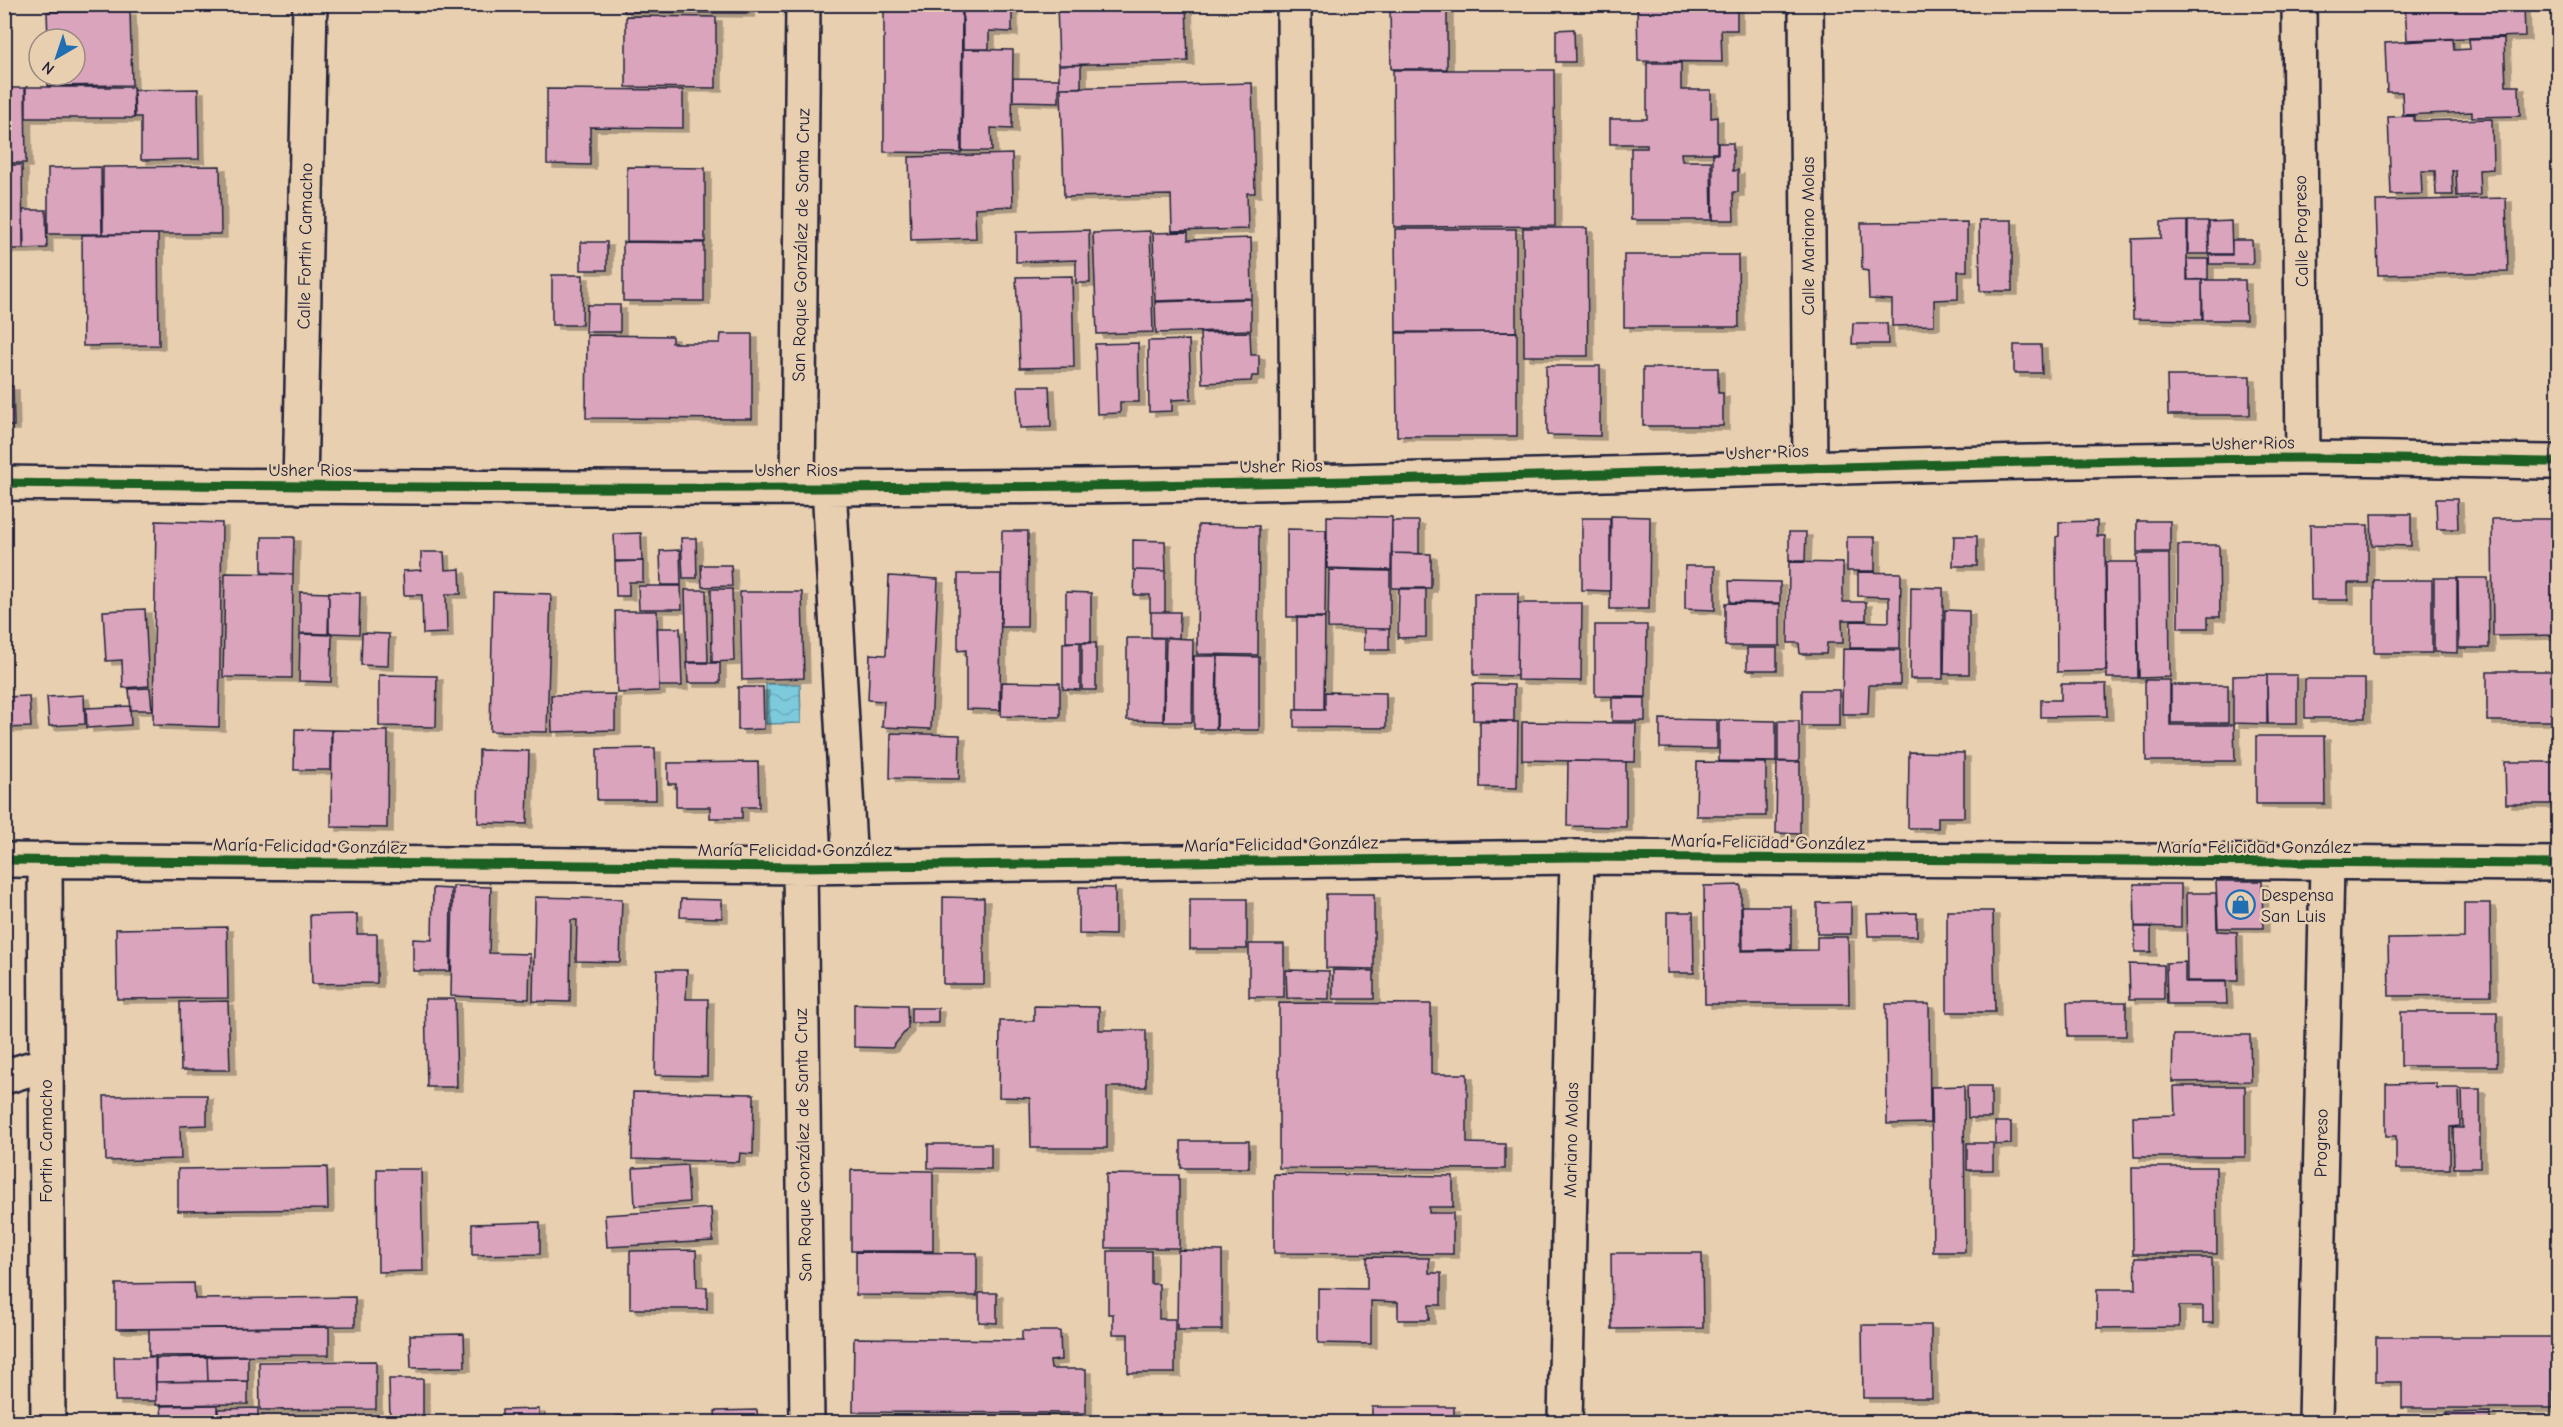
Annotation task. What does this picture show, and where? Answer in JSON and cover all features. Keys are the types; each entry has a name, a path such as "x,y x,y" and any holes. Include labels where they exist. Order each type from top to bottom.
{"street":[{"name":"Calle Fortin Camacho","path":"300,486 310,4"},
{"name":"San Roque González de Santa Cruz","path":"803,4 814,486 850,867"},
{"path":"1294,4 1297,482"},
{"name":"Calle Mariano Molas","path":"1806,4 1810,468"},
{"name":"Calle Progreso","path":"2299,4 2303,458"},
{"name":"Usher Rios","path":"4,483 300,486 814,486 1297,482 2303,458 2559,462"},
{"name":"María Felicidad González","path":"4,860 800,867 1577,857 2559,864"},
{"name":"Mariano Molas","path":"1565,1422 1577,857"},
{"name":"Fortin Camacho","path":"45,860 48,1422"},
{"name":"Progreso","path":"2315,1422 2327,864"},
{"name":"San Roque González de Santa Cruz","path":"800,867 807,1422"},
{"path":"4,1077 46,1064"}],"water":[{"path":"766,684 800,684 801,723 766,724"}],"building":[{"path":"624,4 749,4 749,13 624,12"},
{"path":"884,4 962,4 961,153 884,152"},
{"path":"963,4 1012,4 1012,32 989,31 989,49 963,49"},
{"path":"1057,4 1186,4 1188,61 1059,65"},
{"path":"1390,4 1447,4 1447,69 1391,69"},
{"path":"1637,4 1737,4 1737,30 1721,30 1722,62 1638,61"},
{"path":"2405,4 2524,4 2525,36 2407,40"},
{"path":"130,11 132,85 87,86 87,27 48,27 47,12"},
{"path":"626,16 716,17 716,88 626,87"},
{"path":"1574,29 1575,62 1556,62 1556,30"},
{"path":"2504,38 2506,86 2519,86 2520,116 2472,117 2472,112 2403,115 2402,92 2387,92 2385,43 2453,39 2454,50 2470,49 2469,39"},
{"path":"963,49 1013,50 1012,129 991,128 992,151 962,151"},
{"path":"1647,63 1681,63 1681,90 1711,90 1711,118 1717,117 1717,153 1681,153 1682,161 1711,161 1712,220 1631,220 1631,148 1647,148 1647,144 1610,144 1610,119 1647,119"},
{"path":"1059,65 1081,65 1081,88 1059,88"},
{"path":"1393,70 1554,70 1555,226 1394,227"},
{"path":"1013,78 1059,79 1059,102 1013,101"},
{"path":"1252,83 1255,193 1247,193 1248,229 1172,231 1171,195 1064,197 1061,88"},
{"path":"26,87 133,87 134,118 26,118"},
{"path":"4,88 25,88 26,163 4,163"},
{"path":"198,89 199,159 141,160 141,117 135,117 134,90"},
{"path":"547,89 683,90 683,128 590,127 590,165 547,164"},
{"path":"2414,116 2414,121 2492,119 2493,169 2479,170 2480,195 2457,196 2456,171 2452,170 2453,195 2436,195 2435,171 2421,171 2422,194 2391,195 2388,117"},
{"path":"1718,143 1733,143 1733,171 1738,170 1738,192 1733,192 1734,220 1713,220 1713,154 1718,154"},
{"path":"1012,154 1013,206 975,208 976,238 911,240 909,157"},
{"path":"4,165 22,165 23,249 4,249"},
{"path":"220,166 221,234 103,234 103,167"},
{"path":"101,167 102,234 48,234 48,168"},
{"path":"627,167 705,168 705,242 627,241"},
{"path":"2506,198 2508,272 2378,275 2376,201"},
{"path":"23,210 46,210 47,248 24,249"},
{"path":"1979,220 2012,220 2012,291 1980,291"},
{"path":"2187,221 2187,280 2202,280 2202,320 2133,319 2132,239 2161,238 2161,222"},
{"path":"2188,221 2208,221 2209,254 2188,254"},
{"path":"2231,221 2232,254 2209,254 2209,222"},
{"path":"1967,222 1967,271 1958,271 1958,299 1934,300 1934,325 1892,326 1892,300 1869,299 1868,271 1862,270 1861,223"},
{"path":"1523,228 1587,228 1588,356 1524,356"},
{"path":"1395,229 1516,229 1516,332 1396,332"},
{"path":"1089,230 1090,283 1076,283 1076,260 1016,262 1016,232"},
{"path":"1150,231 1153,332 1097,334 1093,233"},
{"path":"1188,232 1188,240 1251,238 1252,298 1155,301 1153,233"},
{"path":"158,234 159,345 83,346 82,235"},
{"path":"2232,240 2252,240 2253,264 2209,264 2210,255 2232,255"},
{"path":"581,242 607,242 607,270 581,270"},
{"path":"623,242 704,243 704,301 623,301"},
{"path":"1624,255 1738,255 1739,327 1624,327"},
{"path":"2187,259 2208,259 2208,279 2188,280"},
{"path":"552,275 583,275 582,325 552,325"},
{"path":"1072,276 1074,367 1020,368 1016,277"},
{"path":"2202,280 2245,280 2246,320 2203,320"},
{"path":"1251,299 1251,330 1156,333 1155,302"},
{"path":"587,305 620,305 620,332 586,332"},
{"path":"1853,323 1887,323 1888,344 1852,344"},
{"path":"1250,332 1251,355 1259,355 1259,376 1252,376 1251,381 1202,383 1200,333"},
{"path":"1517,332 1517,436 1397,436 1396,333"},
{"path":"721,334 752,334 752,419 586,418 587,335 672,336 672,343 720,343"},
{"path":"1189,340 1191,399 1172,400 1172,411 1149,412 1148,341"},
{"path":"1138,343 1139,402 1120,402 1120,413 1097,414 1095,344"},
{"path":"2014,345 2041,345 2042,373 2014,373"},
{"path":"1546,366 1600,366 1600,436 1547,435"},
{"path":"1643,368 1718,368 1718,393 1723,393 1723,426 1643,426"},
{"path":"2167,376 2250,376 2250,415 2168,415"},
{"path":"4,386 13,386 14,426 4,426"},
{"path":"1018,386 1049,386 1051,427 1020,428"},
{"path":"2436,499 2457,499 2458,529 2437,529"},
{"path":"2371,514 2411,514 2411,546 2372,545"},
{"path":"1327,516 1392,517 1391,570 1327,568"},
{"path":"1611,516 1650,517 1649,609 1610,609"},
{"path":"1582,518 1610,518 1610,591 1582,590"},
{"path":"2492,519 2558,519 2558,635 2493,636"},
{"path":"156,521 222,523 219,727 153,725"},
{"path":"1392,521 1419,521 1419,554 1392,553"},
{"path":"2097,521 2097,536 2105,536 2106,671 2057,672 2056,537 2059,536 2059,522"},
{"path":"2137,521 2170,521 2170,552 2137,552"},
{"path":"1198,525 1259,526 1258,655 1197,654"},
{"path":"2310,525 2368,525 2368,583 2348,583 2348,600 2311,600"},
{"path":"1287,529 1326,530 1325,617 1287,617"},
{"path":"1002,531 1028,531 1027,627 1001,627"},
{"path":"1789,532 1806,532 1805,561 1789,561"},
{"path":"641,533 642,561 615,561 614,534"},
{"path":"1954,536 1977,536 1977,566 1953,566"},
{"path":"262,537 294,537 293,574 262,573"},
{"path":"1847,537 1875,537 1875,571 1847,571"},
{"path":"681,538 696,538 697,578 683,578"},
{"path":"1133,540 1165,541 1166,571 1133,570"},
{"path":"2178,545 2219,545 2220,617 2208,617 2208,628 2178,628"},
{"path":"680,550 681,585 661,585 660,551"},
{"path":"421,552 444,552 445,570 460,569 461,594 446,594 447,633 423,634 422,595 404,595 403,571 421,570"},
{"path":"1392,553 1431,554 1431,588 1392,588"},
{"path":"2137,554 2169,554 2170,677 2139,678"},
{"path":"643,561 643,582 629,582 629,596 616,596 615,562"},
{"path":"1789,562 1843,563 1843,602 1866,602 1866,620 1842,620 1843,643 1827,643 1826,654 1800,654 1799,643 1788,643"},
{"path":"2106,562 2137,562 2138,678 2107,678"},
{"path":"701,565 731,565 732,586 702,587"},
{"path":"1685,566 1715,566 1715,610 1685,609"},
{"path":"1135,570 1165,571 1165,612 1150,612 1150,595 1134,595"},
{"path":"1329,570 1390,571 1390,629 1328,628"},
{"path":"1858,572 1901,573 1900,648 1850,648 1851,621 1889,622 1889,597 1858,596"},
{"path":"225,573 293,574 292,678 223,677"},
{"path":"958,574 1001,574 1000,710 966,709 966,650 958,651"},
{"path":"889,576 938,579 931,729 882,727 884,701 868,700 870,654 886,655"},
{"path":"2434,578 2457,578 2457,653 2434,652"},
{"path":"2458,578 2488,578 2489,648 2459,648"},
{"path":"2374,580 2432,580 2432,653 2374,653"},
{"path":"1729,581 1780,582 1780,603 1730,602"},
{"path":"638,586 681,586 682,609 639,609"},
{"path":"1911,587 1943,588 1943,679 1910,679"},
{"path":"711,589 732,589 734,661 712,662"},
{"path":"1399,589 1426,589 1426,637 1398,638"},
{"path":"685,590 706,590 708,662 687,662"},
{"path":"300,592 329,593 328,634 300,633"},
{"path":"329,592 360,593 359,634 329,633"},
{"path":"493,592 551,594 547,732 490,731"},
{"path":"740,592 802,592 804,678 742,680"},
{"path":"1066,592 1091,593 1091,642 1066,642"},
{"path":"1474,593 1518,593 1517,676 1474,675"},
{"path":"1518,603 1582,603 1581,681 1517,680"},
{"path":"1725,603 1780,604 1780,646 1725,646"},
{"path":"145,609 149,686 123,688 122,660 106,661 103,611"},
{"path":"1945,610 1969,611 1969,674 1944,674"},
{"path":"615,611 657,611 659,691 617,693"},
{"path":"1151,612 1180,612 1179,638 1151,637"},
{"path":"1297,618 1325,618 1324,709 1297,709"},
{"path":"1595,625 1647,625 1646,697 1595,696"},
{"path":"657,628 680,628 682,686 659,686"},
{"path":"1364,629 1389,629 1389,650 1364,650"},
{"path":"362,633 389,634 388,666 361,665"},
{"path":"300,634 332,635 331,682 299,681"},
{"path":"1127,638 1164,638 1163,721 1127,720"},
{"path":"1166,638 1193,639 1192,722 1164,722"},
{"path":"1080,642 1080,690 1063,689 1063,643"},
{"path":"1082,643 1096,643 1096,690 1082,690"},
{"path":"1747,648 1777,648 1777,670 1747,670"},
{"path":"1843,649 1900,650 1900,685 1869,685 1868,714 1842,714"},
{"path":"1194,656 1217,656 1216,729 1194,729"},
{"path":"1218,656 1259,657 1259,730 1217,730"},
{"path":"687,663 720,663 720,683 688,683"},
{"path":"2487,671 2558,671 2558,721 2487,721"},
{"path":"379,675 437,676 436,727 379,726"},
{"path":"2267,675 2297,675 2297,724 2268,724"},
{"path":"2267,675 2267,724 2233,723 2233,676"},
{"path":"2305,679 2365,679 2365,718 2305,718"},
{"path":"2145,680 2170,680 2170,725 2234,725 2235,761 2146,761"},
{"path":"1002,682 1060,683 1060,717 1001,716"},
{"path":"1473,684 1514,685 1514,721 1473,720"},
{"path":"2061,684 2106,684 2107,716 2041,717 2041,700 2061,700"},
{"path":"2171,685 2228,685 2228,723 2171,723"},
{"path":"738,687 763,687 764,729 738,730"},
{"path":"150,688 152,710 131,710 129,689"},
{"path":"1802,690 1839,690 1839,726 1802,726"},
{"path":"1325,692 1386,693 1386,728 1294,727 1294,710 1325,710"},
{"path":"615,694 615,730 552,732 551,695"},
{"path":"84,695 85,724 49,726 47,697"},
{"path":"29,696 31,727 4,728 4,697"},
{"path":"1612,698 1645,698 1645,721 1612,721"},
{"path":"130,706 131,725 87,728 86,708"},
{"path":"1660,719 1717,720 1717,749 1660,748"},
{"path":"1719,720 1776,721 1776,762 1719,761"},
{"path":"1778,721 1799,721 1799,762 1778,761"},
{"path":"1480,722 1518,722 1517,788 1480,787"},
{"path":"1522,722 1636,723 1635,762 1522,760"},
{"path":"295,729 331,730 331,770 294,770"},
{"path":"332,730 388,731 387,828 331,827"},
{"path":"891,733 960,735 959,779 890,778"},
{"path":"2256,736 2324,736 2325,804 2256,804"},
{"path":"655,748 656,800 597,800 597,749"},
{"path":"479,750 529,751 527,824 478,823"},
{"path":"1909,752 1964,753 1964,817 1938,817 1938,828 1908,828"},
{"path":"1568,761 1626,762 1626,827 1567,826"},
{"path":"758,762 759,807 742,807 742,818 710,818 710,807 676,807 676,784 668,784 668,763"},
{"path":"1697,762 1766,763 1766,816 1696,816"},
{"path":"1777,762 1800,762 1800,834 1776,833"},
{"path":"2505,762 2558,762 2558,804 2506,804"},
{"name":"Despensa San Luis","path":"2216,881 2262,881 2263,928 2218,928"},
{"path":"2134,884 2181,884 2181,927 2135,926"},
{"path":"1741,885 1741,951 1817,950 1817,937 1848,937 1849,1004 1705,1004 1704,886"},
{"path":"453,886 491,887 489,953 530,954 529,999 451,996"},
{"path":"1079,887 1115,888 1115,935 1079,934"},
{"path":"433,888 451,889 450,971 413,971 413,939 432,940"},
{"path":"2186,893 2216,893 2217,931 2237,932 2238,981 2187,981"},
{"path":"1326,894 1374,894 1374,969 1326,968"},
{"path":"535,897 622,899 620,962 576,961 577,920 571,920 570,1002 533,1001"},
{"path":"943,897 984,898 984,984 943,984"},
{"path":"681,899 722,900 722,918 680,917"},
{"path":"1190,899 1247,899 1247,949 1190,949"},
{"path":"1851,902 1851,934 1817,934 1817,903"},
{"path":"2464,903 2490,903 2491,995 2389,996 2388,939 2464,938"},
{"path":"1742,906 1791,906 1791,949 1743,950"},
{"path":"1947,911 1993,911 1995,1012 1947,1012"},
{"path":"1667,912 1693,912 1694,973 1667,973"},
{"path":"1917,913 1917,936 1868,936 1867,914"},
{"path":"357,914 357,934 377,934 377,983 312,984 310,915"},
{"path":"227,927 228,998 117,999 116,929"},
{"path":"2135,927 2151,927 2151,952 2135,952"},
{"path":"1249,944 1284,944 1284,997 1249,997"},
{"path":"2185,962 2185,982 2226,982 2227,1004 2167,1004 2166,963"},
{"path":"2129,964 2164,965 2164,999 2130,999"},
{"path":"657,970 687,970 686,999 708,999 707,1076 655,1075"},
{"path":"1286,970 1329,971 1329,999 1287,998"},
{"path":"1333,970 1374,971 1374,999 1333,999"},
{"path":"425,999 455,999 457,1087 427,1087"},
{"path":"228,1001 230,1070 181,1070 180,1002"},
{"path":"2067,1002 2126,1002 2126,1036 2068,1036"},
{"path":"1279,1003 1431,1004 1431,1074 1467,1074 1467,1143 1505,1144 1505,1169 1279,1168"},
{"path":"854,1004 907,1005 908,1028 892,1048 854,1047"},
{"path":"1886,1004 1929,1004 1930,1123 1887,1124"},
{"path":"1034,1006 1099,1007 1099,1030 1146,1030 1146,1087 1107,1087 1107,1148 1031,1148 1030,1098 999,1097 1000,1021 1034,1021"},
{"path":"911,1008 938,1008 938,1023 911,1023"},
{"path":"2401,1012 2497,1012 2497,1066 2401,1066"},
{"path":"2173,1035 2250,1035 2251,1081 2172,1082"},
{"path":"2436,1083 2437,1088 2459,1088 2460,1126 2450,1127 2450,1169 2396,1169 2396,1136 2386,1136 2386,1084"},
{"path":"1964,1086 1965,1252 1933,1252 1931,1087"},
{"path":"1967,1086 1991,1086 1991,1118 1968,1118"},
{"path":"2174,1086 2245,1086 2245,1157 2134,1157 2133,1116 2175,1115"},
{"path":"2462,1089 2480,1089 2480,1168 2454,1168 2453,1128 2463,1128"},
{"path":"633,1092 754,1094 753,1154 740,1153 739,1162 632,1159"},
{"path":"207,1095 207,1125 180,1126 181,1159 106,1161 104,1096"},
{"path":"1995,1122 2011,1122 2011,1144 1995,1145"},
{"path":"1181,1141 1249,1141 1249,1168 1181,1168"},
{"path":"1967,1143 1993,1143 1993,1170 1967,1170"},
{"path":"928,1144 991,1144 991,1169 928,1168"},
{"path":"687,1165 689,1202 635,1206 633,1168"},
{"path":"327,1167 328,1209 178,1211 178,1169"},
{"path":"2132,1167 2216,1167 2217,1254 2133,1254"},
{"path":"377,1169 421,1169 423,1271 378,1272"},
{"path":"851,1170 933,1171 933,1251 851,1251"},
{"path":"1106,1174 1179,1175 1179,1248 1106,1248"},
{"path":"1274,1174 1453,1176 1453,1207 1429,1207 1429,1213 1453,1213 1453,1254 1274,1253"},
{"path":"711,1208 713,1241 607,1247 605,1215"},
{"path":"540,1222 540,1254 472,1255 472,1224"},
{"path":"696,1250 697,1287 707,1287 707,1309 630,1309 630,1251"},
{"path":"1178,1250 1222,1251 1222,1330 1177,1330"},
{"path":"1108,1251 1151,1251 1151,1284 1159,1284 1159,1319 1175,1319 1175,1373 1128,1373 1128,1334 1113,1334 1113,1314 1108,1314"},
{"path":"856,1252 977,1253 977,1296 856,1295"},
{"path":"1611,1253 1702,1253 1703,1328 1612,1329"},
{"path":"1367,1257 1429,1258 1429,1273 1441,1273 1441,1305 1429,1305 1429,1320 1398,1320 1398,1302 1371,1301 1371,1344 1318,1343 1318,1288 1367,1289"},
{"path":"2135,1258 2212,1258 2213,1323 2203,1323 2203,1306 2179,1306 2179,1327 2097,1328 2097,1289 2136,1289"},
{"path":"194,1283 195,1299 355,1297 355,1326 116,1329 116,1284"},
{"path":"979,1293 997,1293 997,1323 979,1322"},
{"path":"1862,1325 1931,1325 1932,1398 1863,1398"},
{"path":"329,1327 329,1355 149,1356 149,1329"},
{"path":"1022,1331 1060,1331 1061,1360 1050,1361 1051,1369 1086,1369 1086,1413 853,1412 854,1338 1022,1340"},
{"path":"464,1334 465,1367 411,1368 410,1335"},
{"path":"2376,1337 2552,1337 2553,1408 2402,1408 2402,1382 2376,1382"},
{"path":"248,1356 248,1381 208,1381 207,1357"},
{"path":"114,1357 155,1357 156,1401 115,1401"},
{"path":"207,1357 208,1381 156,1382 156,1358"},
{"path":"376,1361 376,1409 260,1410 259,1362"},
{"path":"389,1379 423,1379 423,1422 390,1422"},
{"path":"248,1381 248,1404 156,1405 156,1382"},
{"path":"217,1405 217,1422 162,1422 161,1406"},
{"path":"1372,1407 1454,1407 1454,1422 1372,1422"},
{"path":"258,1408 258,1422 218,1422 218,1409"},
{"path":"539,1409 539,1422 502,1422 502,1410"},
{"path":"757,1410 758,1422 716,1422 715,1411"},
{"path":"2490,1412 2490,1422 2447,1422 2447,1413"},
{"path":"616,1416 644,1416 644,1422 616,1422"},
{"path":"892,1419 1033,1420 1033,1422 892,1422"}],"cycle path":[{"path":"4,483 490,488 977,487 1301,482 2177,459 2334,458 2558,462"},
{"path":"4,860 800,867 1577,857 2558,864"}],"place":[{"name":"Despensa San Luis","path":"2240,905"}]}
